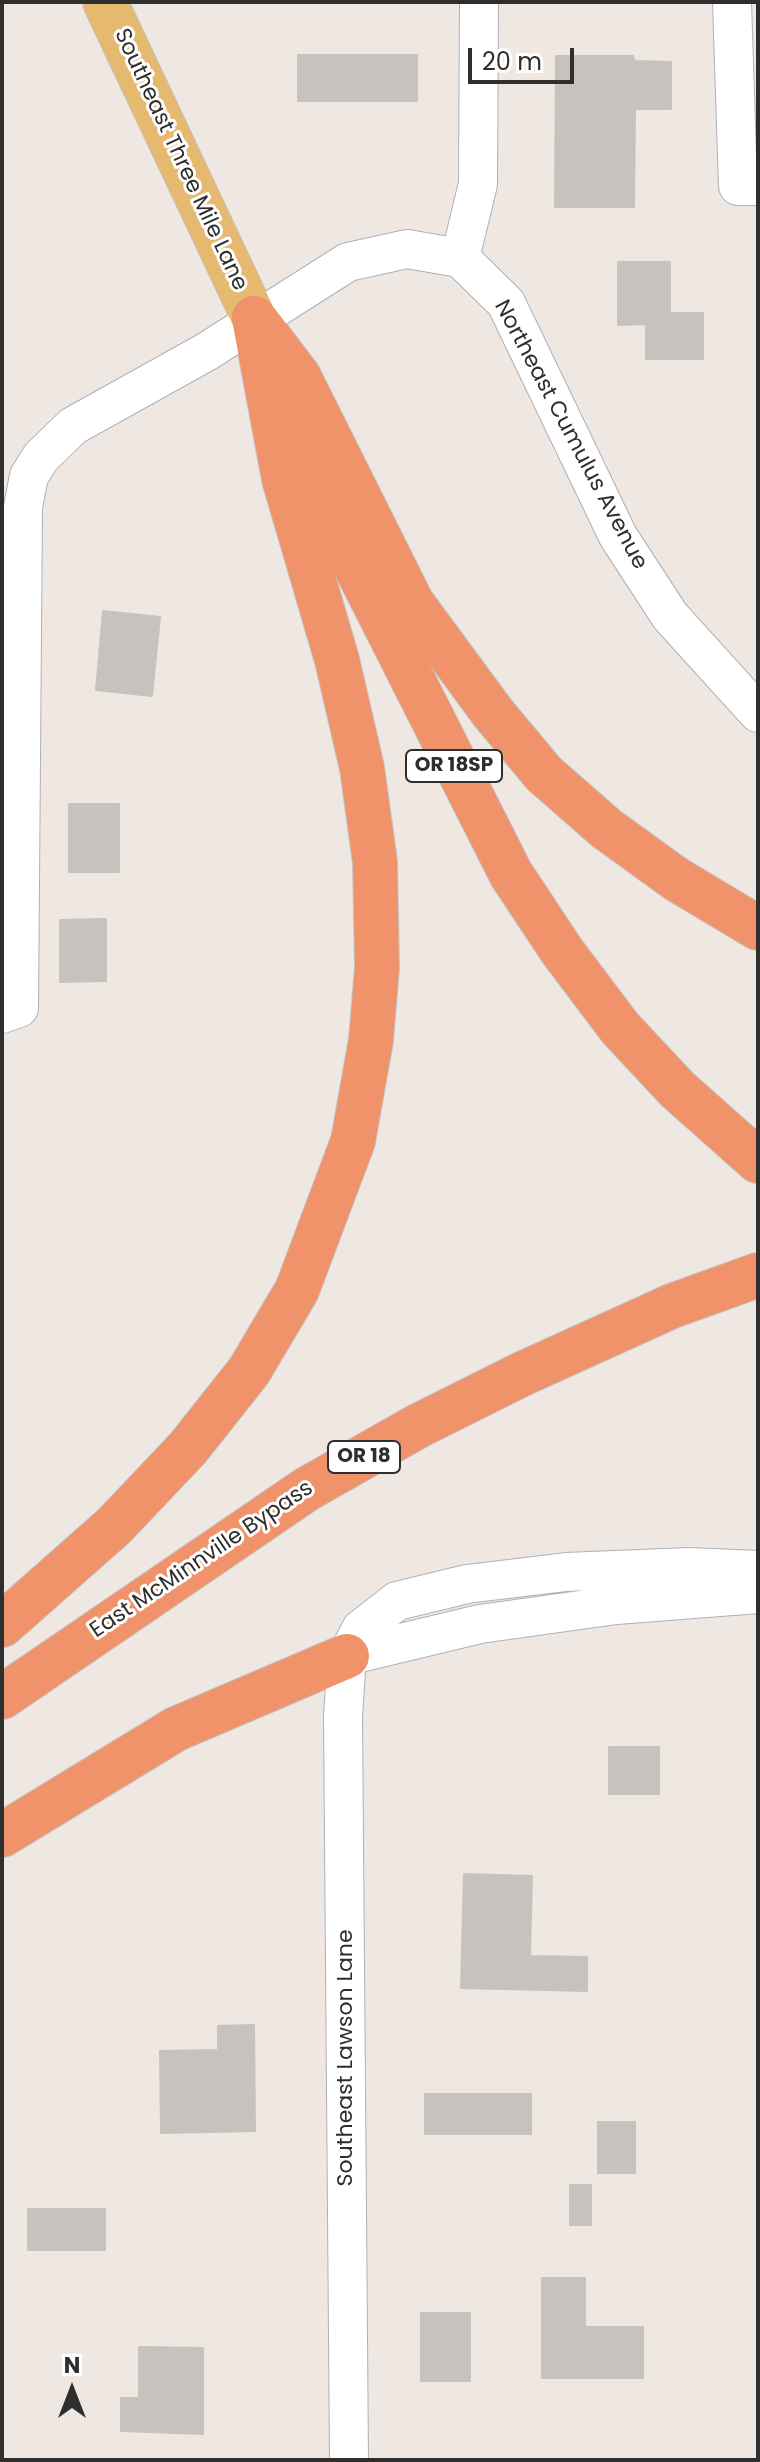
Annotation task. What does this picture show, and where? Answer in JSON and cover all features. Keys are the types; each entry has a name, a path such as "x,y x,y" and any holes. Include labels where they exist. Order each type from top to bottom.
{"highway":[{"name":"OR 18SP","path":"254,318 268,393 511,874 562,951 620,1028 677,1089 754,1158"},
{"name":"OR 18SP","path":"254,318 299,377 412,603 493,713 544,774 607,829 676,879 758,928"},
{"path":"2,1625 114,1526 188,1448 249,1371 297,1290 353,1141 371,1040 377,967 375,862 362,768 341,675 284,479 268,393"},
{"name":"East McMinnville Bypass","path":"2,1697 293,1497 381,1447 536,1367 672,1306 758,1275"},
{"path":"2,1835 176,1729 347,1656"}],"main road":[{"name":"Southeast Three Mile Lane","path":"105,2 254,318"}],"street":[{"path":"2,1014 19,1008 23,507 29,476 41,457 73,426 206,352 254,318 348,262 407,249 460,258 478,184 479,2"},
{"path":"732,2 738,186 758,186"},
{"name":"Northeast Cumulus Avenue","path":"460,258 506,303 618,536 670,616 758,713"},
{"path":"347,1656 361,1629 397,1601 467,1584 581,1572 689,1567 758,1570"},
{"path":"347,1656 480,1624 629,1603 758,1594"},
{"name":"Southeast Lawson Lane","path":"347,1656 343,1716 349,2460"}],"building":[{"path":"298,55 417,55 417,101 298,101"},
{"path":"556,56 633,56 634,61 671,62 671,109 635,109 634,207 555,207"},
{"path":"618,262 670,262 670,313 703,313 703,359 646,359 646,324 618,325"},
{"path":"103,611 160,617 152,696 96,690"},
{"path":"69,804 119,804 119,872 69,872"},
{"path":"106,919 106,981 60,982 60,920"},
{"path":"609,1747 659,1747 659,1794 609,1794"},
{"path":"464,1874 532,1876 530,1956 587,1957 587,1991 461,1988"},
{"path":"254,2025 255,2131 161,2133 160,2051 218,2050 218,2026"},
{"path":"425,2094 531,2094 531,2134 425,2134"},
{"path":"598,2122 635,2122 635,2173 598,2173"},
{"path":"570,2185 591,2185 591,2225 570,2225"},
{"path":"28,2209 105,2209 105,2250 28,2250"},
{"path":"542,2278 585,2278 585,2327 643,2327 643,2378 542,2378"},
{"path":"421,2313 470,2313 470,2381 421,2381"},
{"path":"139,2347 203,2348 203,2434 121,2431 121,2398 139,2398"}]}
